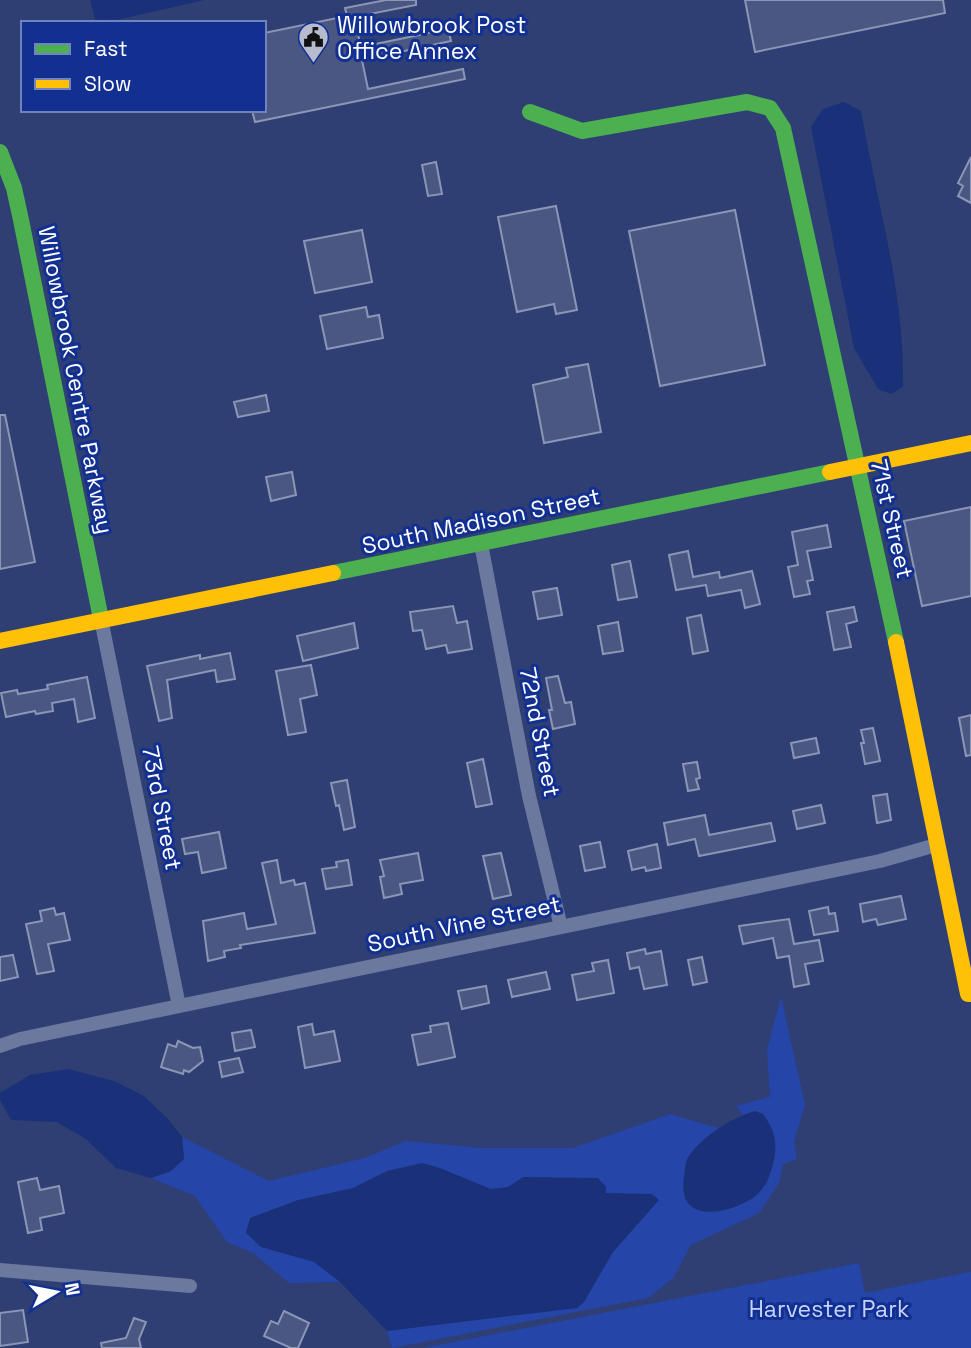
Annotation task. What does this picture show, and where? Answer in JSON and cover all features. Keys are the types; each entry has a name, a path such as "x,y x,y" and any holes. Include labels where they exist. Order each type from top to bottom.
{"street":[{"name":"71st Street","path":"530,112 582,131 747,102 770,108 783,128 871,523 968,995 971,994"},
{"name":"Willowbrook Centre Parkway","path":"0,152 14,188 21,220 101,619"},
{"name":"South Madison Street","path":"0,641 971,443"},
{"name":"72nd Street","path":"481,544 529,796 561,927"},
{"name":"73rd Street","path":"101,619 179,1006"},
{"name":"South Vine Street","path":"0,1046 20,1039 880,861 936,845"},
{"path":"0,1270 190,1286"}],"green space":[{"path":"781,997 805,1105 794,1142 797,1159 783,1164 779,1183 759,1213 691,1245 673,1278 648,1298 392,1348 387,1331 340,1282 289,1283 253,1253 227,1242 195,1196 151,1178 171,1171 184,1159 182,1137 269,1181 365,1158 406,1141 481,1148 573,1148 670,1114 718,1128 743,1115 736,1106 770,1097 767,1050"},
{"name":"Harvester Park","path":"859,1263 865,1293 971,1272 971,1348 423,1348"}],"shaded area":[{"path":"90,0 204,0 113,21 95,19"},
{"path":"844,102 861,111 895,282 900,317 903,387 891,394 878,389 854,348 811,127 823,109"},
{"path":"68,1069 114,1081 144,1096 182,1137 184,1159 171,1171 151,1178 116,1168 86,1139 57,1122 11,1120 0,1100 0,1093 30,1075"},
{"path":"755,1111 763,1114 768,1121 775,1143 773,1166 765,1186 748,1201 726,1209 706,1212 691,1206 683,1190 685,1166 689,1156 702,1141 718,1129"},
{"path":"422,1163 491,1189 508,1187 523,1177 598,1178 606,1187 606,1193 652,1194 659,1200 613,1252 584,1302 577,1308 387,1331 340,1282 314,1262 261,1247 246,1233 250,1218 298,1200 353,1188 387,1171"}],"building":[{"name":"Willowbrook Post Office Annex","path":"386,0 416,0 416,5 354,17 361,47 448,29 451,41 362,60 368,89 463,69 465,79 255,122 252,112 266,112 266,33 347,16 345,8"},
{"path":"745,0 943,0 945,13 755,52"},
{"path":"971,157 971,203 958,196 963,186 958,183"},
{"path":"436,162 442,194 428,196 422,165"},
{"path":"556,206 577,310 556,314 554,304 517,312 498,217"},
{"path":"735,210 765,365 660,386 629,231"},
{"path":"362,230 372,282 315,293 304,241"},
{"path":"366,307 368,317 379,315 383,338 327,349 320,316"},
{"path":"588,364 601,432 544,443 533,385 568,377 566,368"},
{"path":"266,395 269,411 238,417 234,402"},
{"path":"0,415 5,415 35,562 0,569"},
{"path":"292,472 296,495 271,501 266,477"},
{"path":"971,507 971,596 922,606 904,521"},
{"path":"827,525 831,547 807,551 813,580 807,581 810,594 794,597 788,567 798,565 792,532"},
{"path":"688,551 693,577 719,572 720,578 752,571 760,604 745,608 741,590 708,596 706,585 676,590 669,555"},
{"path":"630,561 637,597 618,600 612,565"},
{"path":"557,588 562,615 538,619 533,592"},
{"path":"453,606 457,623 467,621 472,649 448,653 446,645 426,649 422,630 413,631 410,612"},
{"path":"854,607 857,621 846,624 851,647 834,650 827,612"},
{"path":"701,615 708,651 693,654 687,618"},
{"path":"618,622 623,651 603,654 598,626"},
{"path":"354,623 358,648 303,661 297,636"},
{"path":"230,653 235,679 217,682 215,670 167,680 172,718 159,721 147,666 200,655 200,659"},
{"path":"311,665 317,695 300,699 306,732 288,735 276,671"},
{"path":"558,676 565,703 571,702 575,724 553,729 546,678"},
{"path":"87,677 95,718 78,722 74,699 52,703 53,711 36,714 35,711 6,717 1,693 17,690 18,694 48,689 47,685"},
{"path":"971,715 971,755 966,756 959,718"},
{"path":"873,728 880,761 865,764 861,730"},
{"path":"816,738 819,753 794,758 791,743"},
{"path":"483,759 492,804 476,807 467,763"},
{"path":"697,762 700,778 696,779 699,789 688,791 683,764"},
{"path":"347,780 355,827 344,830 331,783"},
{"path":"887,794 891,820 877,823 873,796"},
{"path":"821,805 825,823 797,829 793,811"},
{"path":"705,815 709,835 771,823 775,841 699,856 695,839 668,845 664,823"},
{"path":"219,832 226,868 202,873 198,852 185,854 182,839"},
{"path":"600,842 605,867 585,871 580,846"},
{"path":"657,844 661,868 632,870 628,851"},
{"path":"418,853 423,880 400,884 402,894 384,898 380,877 384,876 380,860"},
{"path":"501,853 511,895 493,899 483,856"},
{"path":"277,860 281,883 294,880 295,885 305,883 315,933 240,945 241,948 224,951 225,957 208,961 203,921 244,913 247,929 276,924 262,863"},
{"path":"348,860 352,885 326,889 322,869 337,867 336,862"},
{"path":"901,896 906,919 878,925 876,919 863,922 860,904"},
{"path":"828,907 829,914 835,913 838,931 814,935 809,911"},
{"path":"54,908 56,915 64,913 70,940 48,944 54,971 37,974 26,924 42,921 40,911"},
{"path":"789,919 794,944 819,940 823,961 805,964 809,984 794,987 789,956 777,958 773,938 743,944 739,926"},
{"path":"645,949 646,954 661,951 667,985 644,989 639,967 630,969 627,953"},
{"path":"13,955 18,977 0,981 0,957"},
{"path":"702,957 707,982 693,985 688,960"},
{"path":"608,960 614,993 577,1000 572,975 594,971 592,963"},
{"path":"546,972 550,989 512,997 508,980"},
{"path":"486,986 489,1003 462,1009 458,991"},
{"path":"448,1023 455,1057 418,1065 412,1035 431,1032 430,1026"},
{"path":"312,1024 314,1035 334,1031 340,1061 305,1068 298,1027"},
{"path":"251,1030 255,1047 235,1051 232,1033"},
{"path":"178,1041 193,1048 200,1047 203,1061 189,1072 184,1070 183,1074 161,1067 168,1044 176,1047"},
{"path":"239,1058 243,1072 222,1077 219,1062"},
{"path":"37,1178 40,1190 59,1186 64,1213 40,1218 42,1230 28,1233 18,1182"},
{"path":"23,1310 28,1342 0,1346 0,1313"},
{"path":"284,1311 309,1323 298,1348 291,1348 264,1336 271,1321 278,1324"},
{"path":"134,1318 146,1322 139,1339 141,1348 102,1348 101,1343 126,1338"}],"traffic: fast":[{"path":"530,112 582,131 747,102 770,108 783,128 896,642"},
{"path":"0,152 14,188 21,220 101,619"},
{"path":"333,573 830,472"}],"traffic: slow":[{"path":"830,472 971,443"},
{"path":"0,641 333,573"},
{"path":"896,642 968,994 971,994"}],"place":[{"name":"Willowbrook Post Office Annex","path":"314,65"}]}
